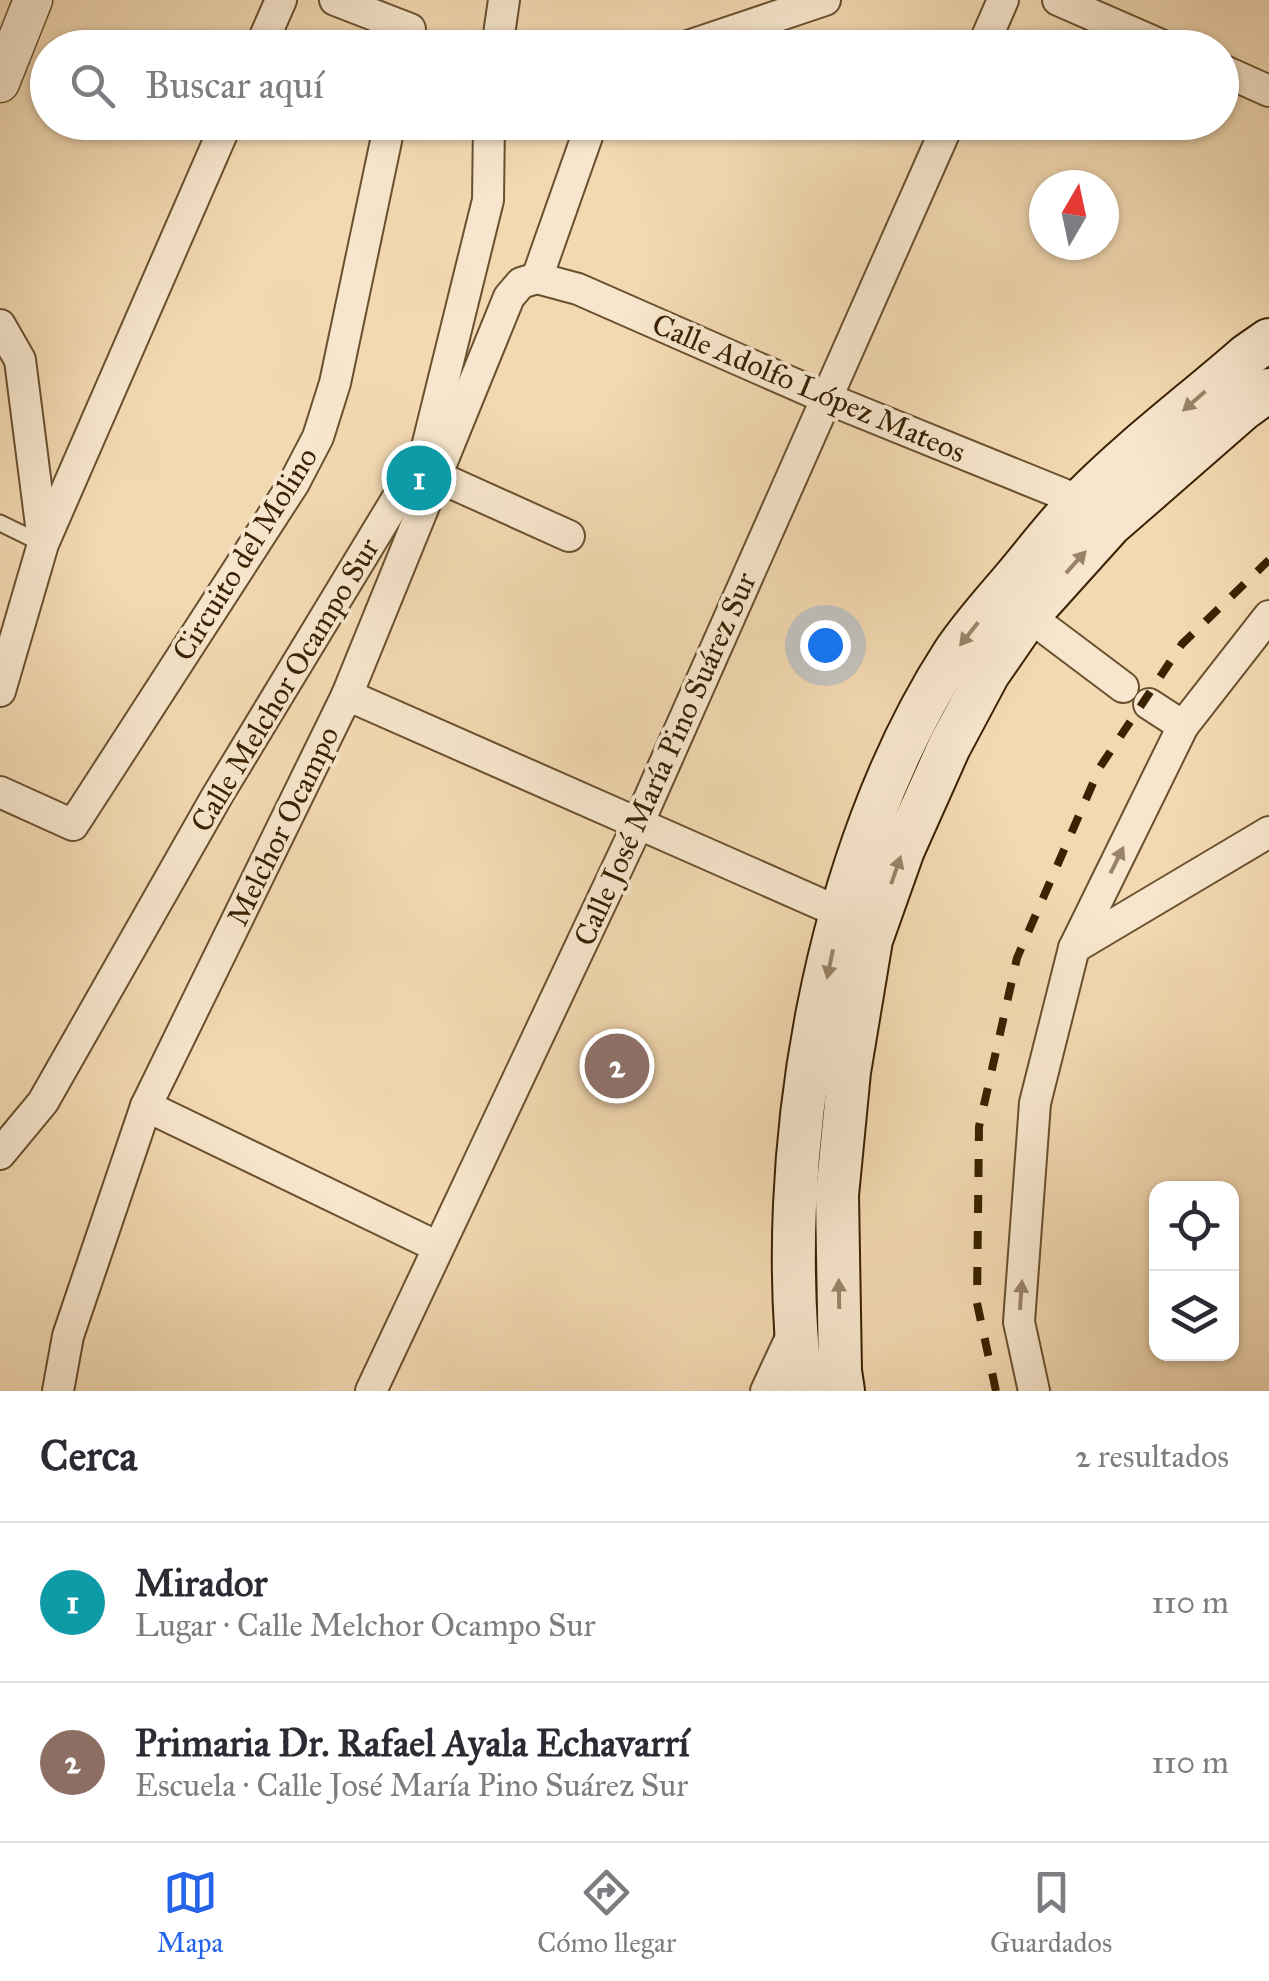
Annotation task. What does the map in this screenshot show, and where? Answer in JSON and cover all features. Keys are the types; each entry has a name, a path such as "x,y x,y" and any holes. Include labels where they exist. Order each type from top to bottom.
{"main road":[{"path":"843,1391 837,1195 849,1072 872,940 903,850 948,748 988,674 1014,605 1080,501 1269,340"},
{"path":"802,1391 794,1331 796,1192 808,1066 841,913 880,799 915,722 955,652 1269,390"}],"street":[{"path":"0,83 33,0"},
{"path":"268,30 281,0"},
{"path":"335,0 410,30"},
{"path":"500,30 504,0"},
{"path":"736,30 825,0"},
{"path":"990,30 1003,0"},
{"path":"1058,0 1127,30"},
{"path":"1239,78 1269,91"},
{"path":"0,691 43,544 219,140"},
{"name":"Circuito del Molino","path":"0,792 73,825 294,483 318,436 336,382 386,140"},
{"name":"Calle Melchor Ocampo Sur","path":"0,1154 43,1102 216,796 426,451 488,200 490,140"},
{"path":"537,278 586,140"},
{"name":"Calle José María Pino Suárez Sur","path":"371,1391 638,824 941,140"},
{"name":"Calle Adolfo López Mateos","path":"537,278 578,289 826,398 1080,501"},
{"name":"Melchor Ocampo","path":"58,1391 68,1336 146,1106 348,694 509,296 520,282 537,278"},
{"path":"0,324 20,360 43,544"},
{"path":"436,476 570,536"},
{"path":"1014,605 1182,726"},
{"path":"1034,1391 1019,1322 1035,1103 1074,948 1182,726 1269,616"},
{"path":"348,694 841,913"},
{"path":"1074,948 1269,832"},
{"path":"146,1106 438,1247"},
{"path":"766,1391 794,1331"}],"lane":[{"path":"0,523 43,544"}],"railway":[{"path":"996,1391 977,1303 979,1127 1017,958 1100,767 1182,644 1269,560"}],"place":[{"name":"Mirador","path":"419,478"},
{"name":"Primaria Dr. Rafael Ayala Echavarrí","path":"617,1066"}]}
